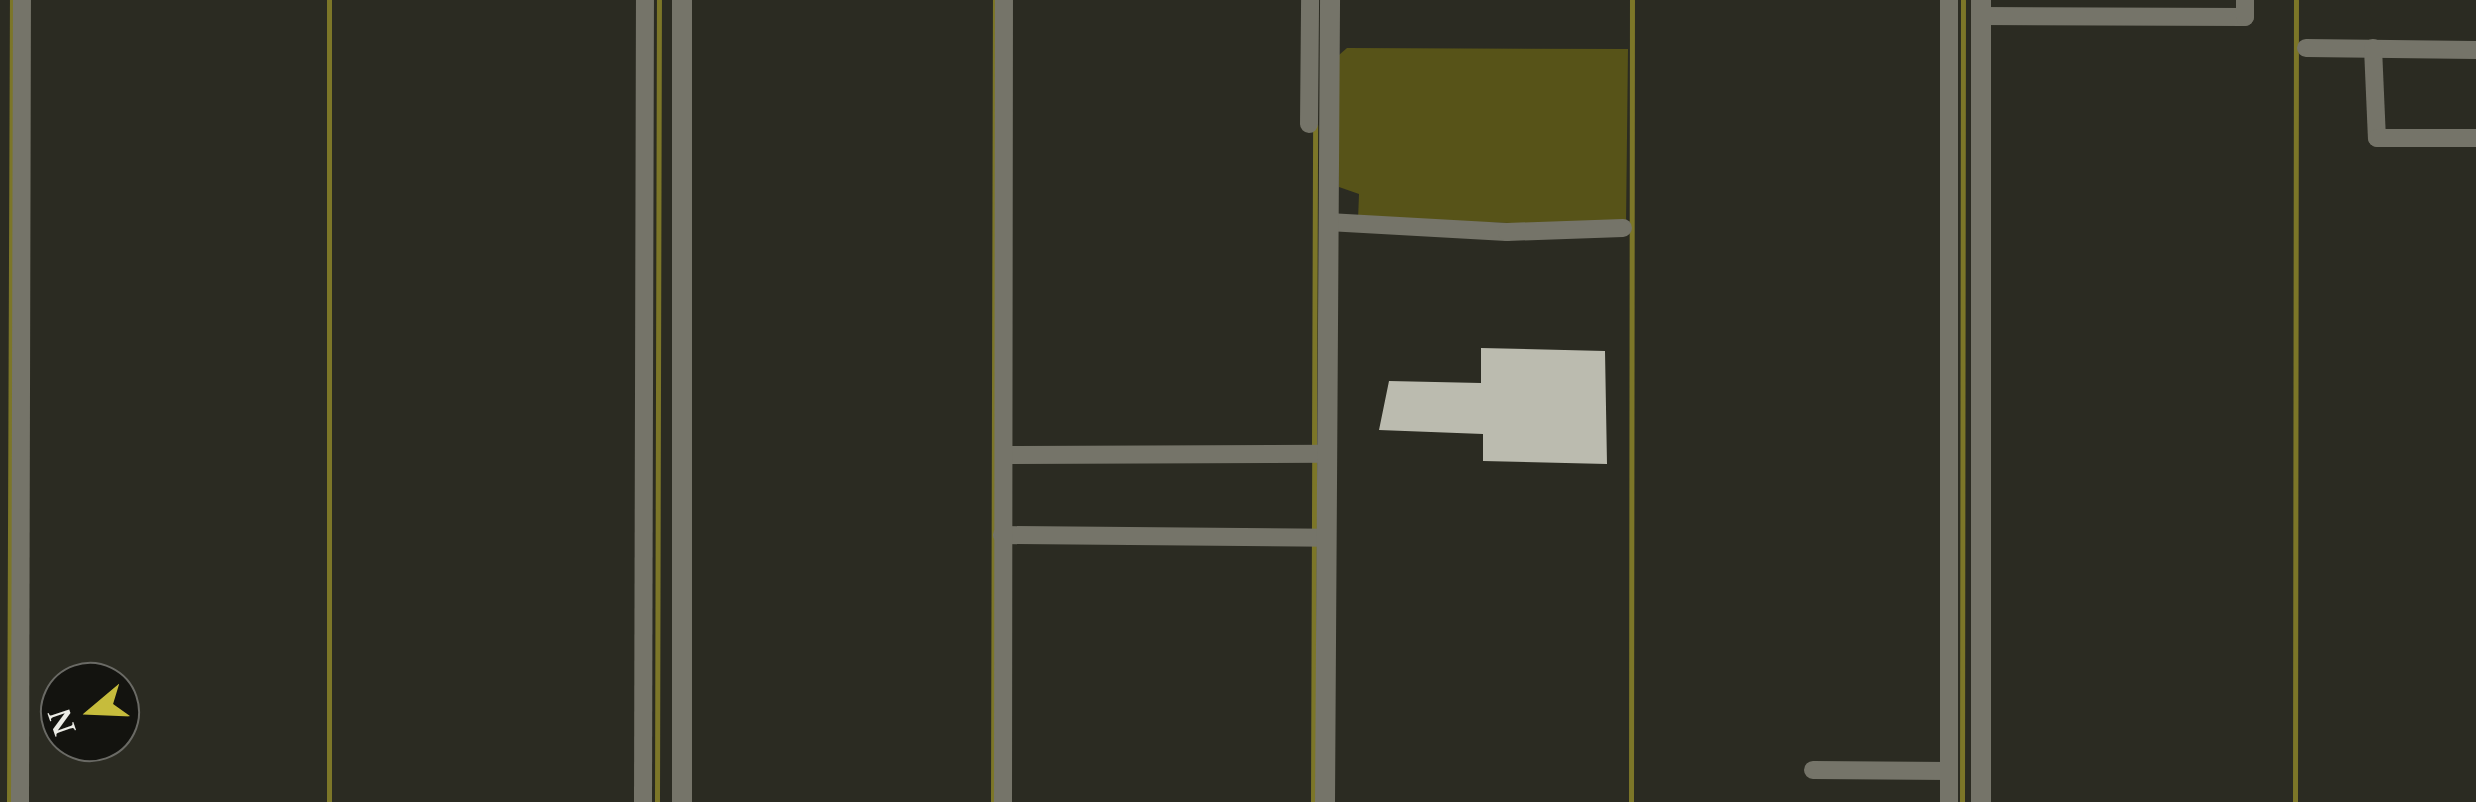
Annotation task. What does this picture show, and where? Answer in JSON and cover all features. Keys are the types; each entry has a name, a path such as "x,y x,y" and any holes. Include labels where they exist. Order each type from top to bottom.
{"street":[{"path":"20,802 22,0"},
{"path":"642,802 645,0"},
{"path":"682,0 682,802"},
{"path":"1003,802 1004,0"},
{"path":"1310,0 1328,222 1318,454 1325,802"},
{"path":"1309,124 1330,0"},
{"path":"1949,0 1964,103 1961,766 1949,802"},
{"path":"1981,802 1961,766 1964,103 1981,8 2245,17 2245,0"},
{"path":"2306,48 2476,50"},
{"path":"2373,48 2377,138 2476,138"},
{"path":"1328,222 1507,232 1622,228"},
{"path":"1004,455 1318,454"},
{"path":"1002,535 1318,538"},
{"path":"1814,770 1961,766"}],"shaded area":[{"path":"1347,48 1628,49 1626,225 1358,220 1359,194 1339,187 1339,55"}],"building":[{"path":"1481,348 1605,351 1607,464 1483,461 1483,434 1379,430 1389,381 1481,383"}],"waterway":[{"path":"9,802 12,0"},
{"path":"329,0 329,802"},
{"path":"657,802 659,0"},
{"path":"993,802 995,0"},
{"path":"1631,802 1632,0"},
{"path":"1962,802 1963,0"},
{"path":"2295,802 2296,0"},
{"path":"1314,449 1315,125"},
{"path":"1313,802 1314,460"}]}
